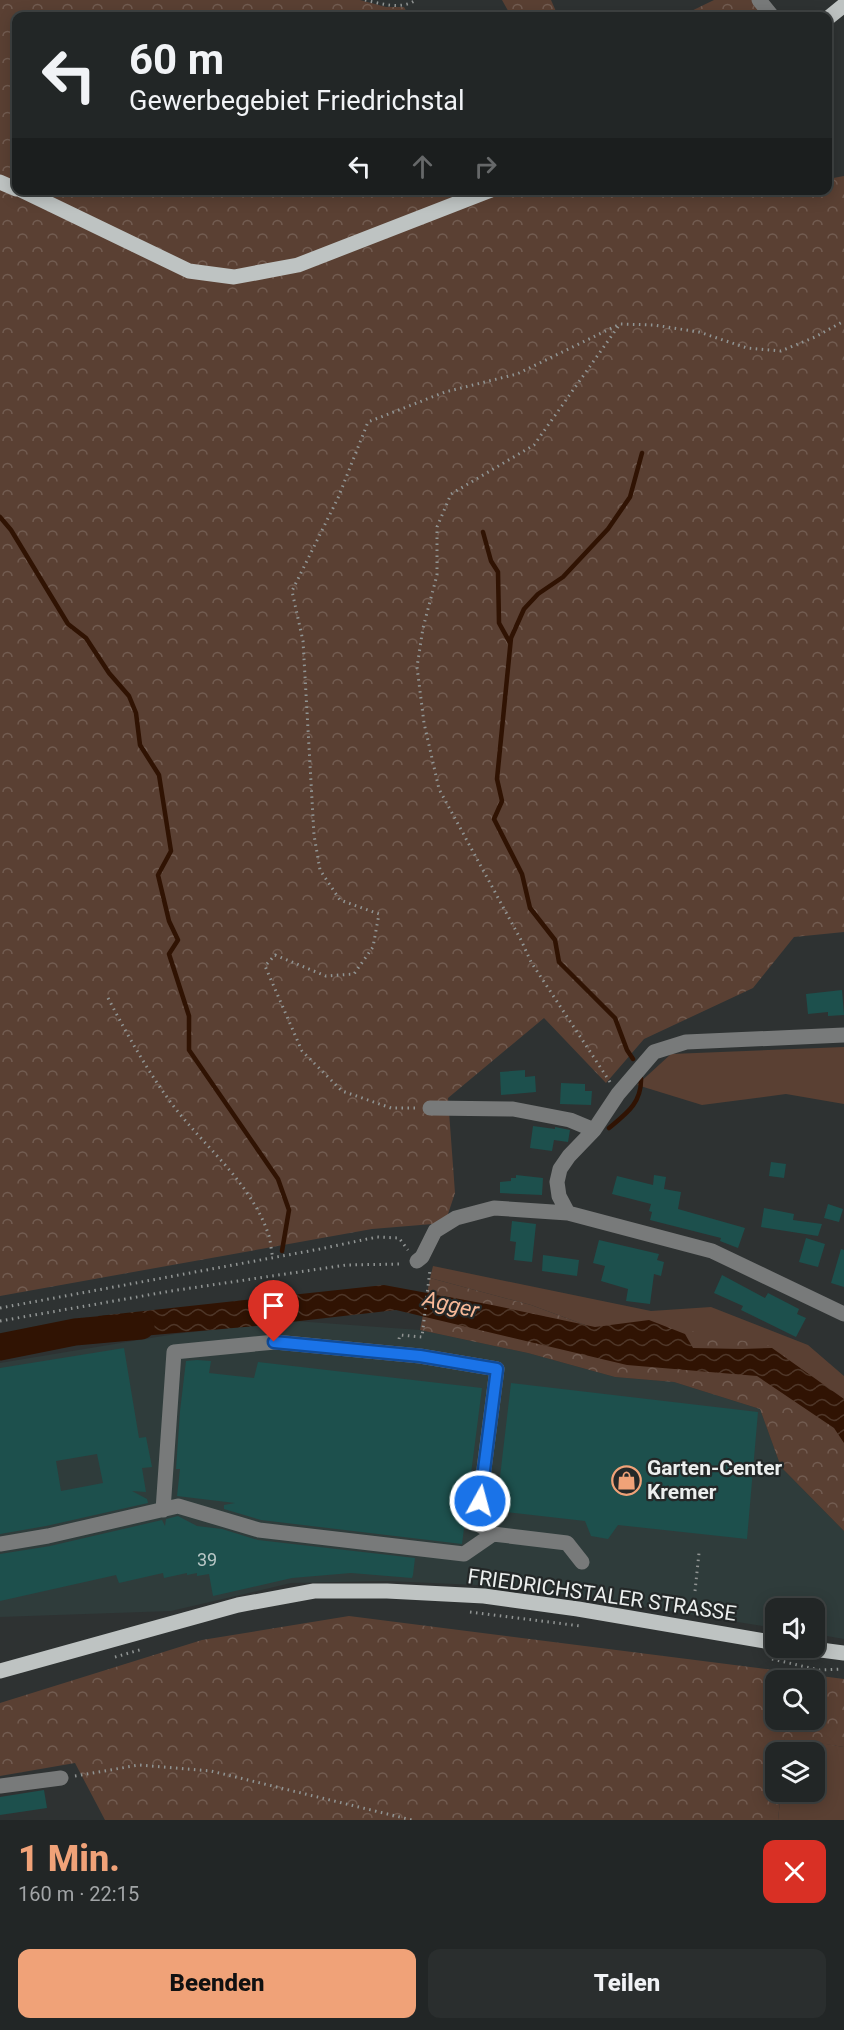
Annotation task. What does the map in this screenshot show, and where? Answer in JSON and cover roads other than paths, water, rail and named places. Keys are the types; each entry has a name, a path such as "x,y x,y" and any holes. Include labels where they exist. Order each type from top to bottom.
{"main road":[{"path":"832,15 844,5"},
{"path":"31,195 189,271 234,277 298,265 478,195"},
{"name":"FRIEDRICHSTALER STRASSE","path":"0,1671 238,1605 314,1591 387,1591 484,1596 578,1609 765,1641"},
{"path":"825,1651 844,1653"}],"street":[{"path":"759,0 769,12"},
{"path":"568,1213 560,1196 557,1182 560,1169 594,1130 618,1094 654,1052 686,1042 844,1035"},
{"path":"430,1108 513,1109 570,1120 594,1130"},
{"path":"417,1261 422,1257 435,1232 456,1218 494,1208 568,1213 712,1251 844,1314"},
{"path":"163,1510 174,1352 274,1342 420,1356 497,1369 477,1523 493,1534 567,1543 582,1562"},
{"path":"0,1544 48,1536 178,1506 259,1530 464,1554 493,1534"},
{"path":"0,1786 61,1778"}],"water":[{"path":"384,1285 595,1327 649,1320 685,1334 693,1348 772,1348 844,1399 844,1443 834,1428 757,1376 627,1365 396,1310 256,1326 108,1339 98,1316"}],"waterway":[{"path":"633,1059 627,1050 615,1018 559,962 555,940 530,908 522,874 494,819 502,801 497,779 511,638 524,609 538,594 563,577 608,529 630,497 642,453"},
{"path":"0,517 11,530 68,624 86,638 109,673 129,696 136,713 140,745 159,775 171,851 158,875 169,921 178,940 169,954 189,1016 189,1050 278,1179 289,1210 282,1251"},
{"path":"483,532 491,561 498,572 499,623 510,643"},
{"path":"609,1128 627,1113 636,1101 641,1087 641,1078"},
{"name":"Agger","path":"0,1347 75,1332 141,1326"}],"place":[{"name":"Garten-Center Kremer","path":"626,1480"}]}
